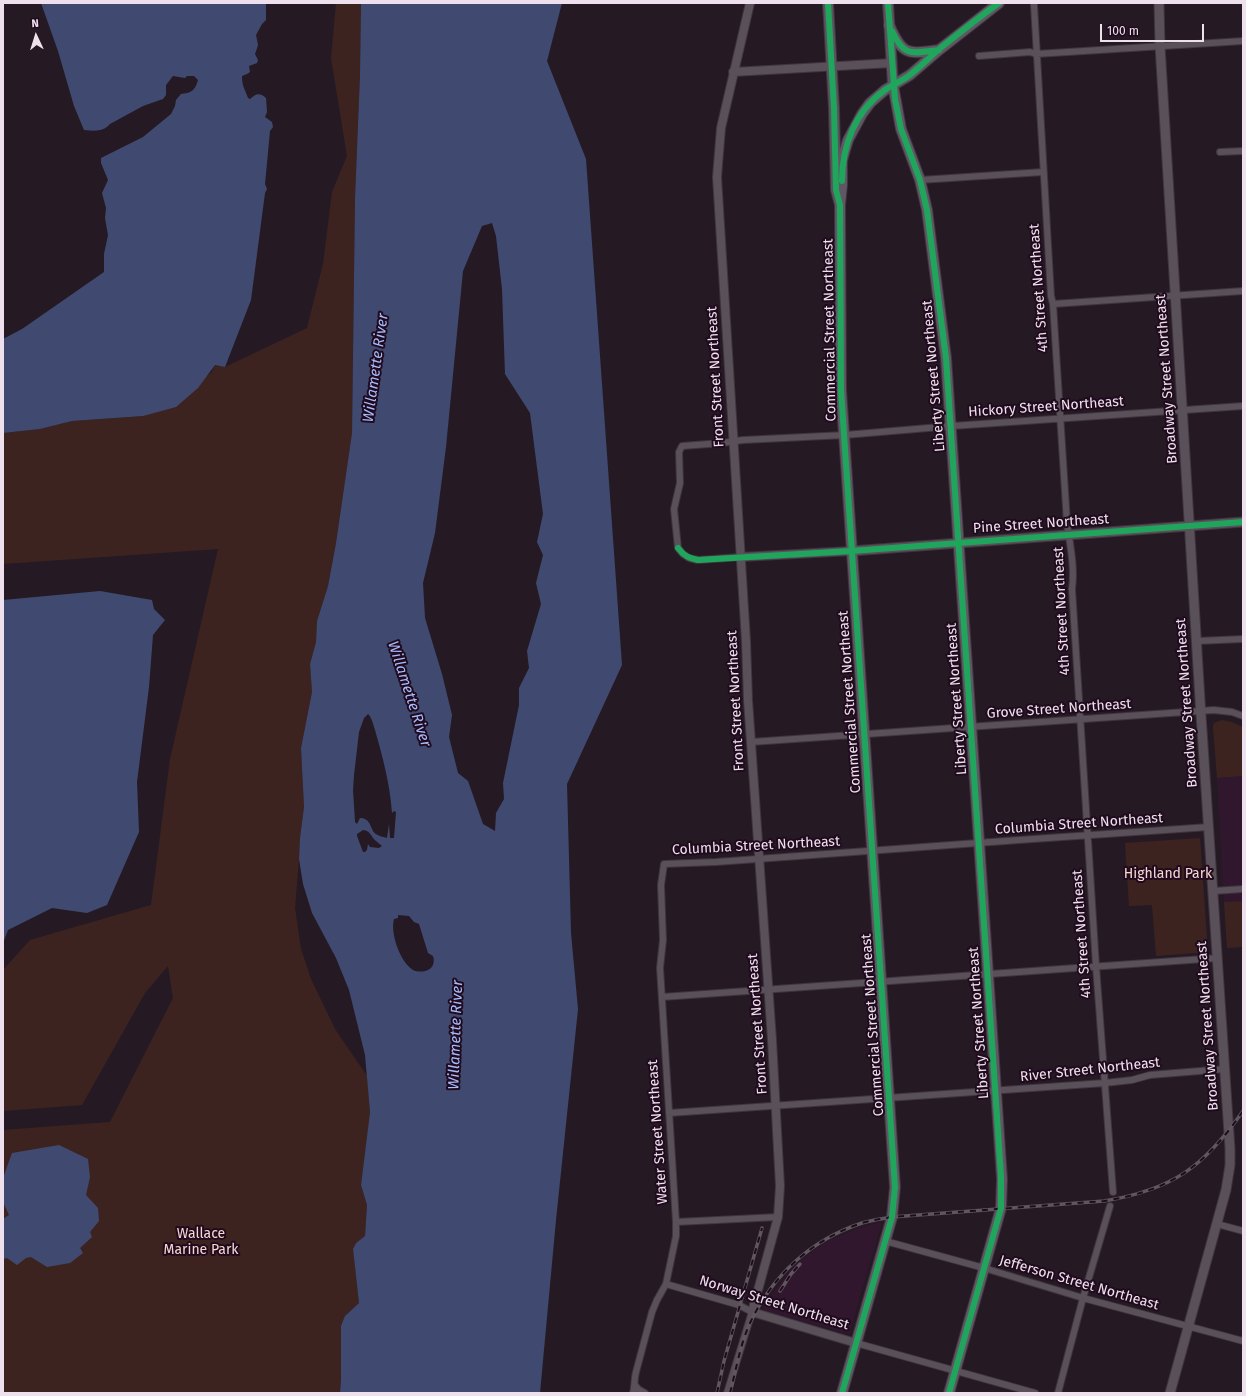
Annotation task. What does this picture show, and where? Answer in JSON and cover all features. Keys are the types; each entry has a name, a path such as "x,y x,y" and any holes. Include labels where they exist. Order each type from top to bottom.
{"highway":[{"path":"840,205 842,161 848,140 858,120 870,103 884,90 910,75 999,3"},
{"path":"889,25 898,43 906,50 916,53 939,50"},
{"name":"Liberty Street Northeast","path":"893,85 902,129 920,180 927,210 936,266 946,358 952,426 958,543 1002,1179 1002,1200 949,1393"},
{"name":"Commercial Street Northeast","path":"840,205 841,390 895,1187 894,1208 842,1393"}],"main road":[{"name":"Commercial Street Northeast","path":"828,3 832,67 836,190 840,205"},
{"name":"Liberty Street Northeast","path":"888,3 893,85"},
{"name":"Broadway Street Northeast","path":"1159,3 1160,46 1182,410 1230,1149 1230,1165 1226,1190 1170,1393"},
{"name":"Pine Street Northeast","path":"851,551 1243,522"}],"street":[{"name":"Front Street Northeast","path":"727,1393 752,1312 778,1217 780,1186 751,742 717,177 720,136 733,72 750,3"},
{"name":"4th Street Northeast","path":"1034,5 1051,296 1053,304 1068,534 1071,550 1073,580 1072,597 1096,966 1113,1192"},
{"path":"979,56 1030,52 1036,54 1243,41"},
{"path":"733,72 892,63"},
{"path":"1220,152 1243,151"},
{"path":"920,180 1043,172"},
{"path":"1053,304 1243,291"},
{"name":"Hickory Street Northeast","path":"678,548 674,509 680,483 679,452 682,446 845,436 952,426 1243,406"},
{"name":"Pine Street Northeast","path":"678,548 689,558 698,560 851,551"},
{"path":"1197,641 1243,639"},
{"name":"Grove Street Northeast","path":"751,742 1201,711 1222,710 1243,716"},
{"name":"Columbia Street Northeast","path":"664,864 716,862 979,842 1209,827"},
{"name":"Water Street Northeast","path":"633,1393 636,1372 652,1312 666,1284 676,1236 670,1114 660,968 663,940 661,885 664,864"},
{"path":"1213,891 1243,889"},
{"path":"662,997 1218,958"},
{"name":"River Street Northeast","path":"670,1114 1105,1083 1132,1080 1150,1075 1225,1069"},
{"path":"1058,1393 1083,1298 1110,1206"},
{"path":"676,1222 778,1217"},
{"path":"1217,1224 1243,1231"},
{"name":"Jefferson Street Northeast","path":"885,1241 984,1268 1083,1298 1243,1341"},
{"name":"Norway Street Northeast","path":"666,1284 739,1305 752,1312 856,1343 1035,1393"},
{"path":"635,1385 638,1389 645,1393"}],"shaded area":[{"path":"1243,776 1243,901 1224,902 1217,778"},
{"path":"882,1222 849,1334 763,1310 775,1290 795,1265 809,1254 828,1241 859,1228"}],"green space":[{"name":"Wallace Marine Park","path":"336,3 361,3 360,75 355,198 352,433 336,543 328,586 317,621 316,642 310,664 312,692 301,748 304,807 300,838 295,908 301,949 311,979 335,1029 367,1076 370,1112 361,1185 367,1205 365,1236 356,1243 353,1249 359,1303 345,1316 340,1393 3,1393 3,1130 110,1122 173,998 168,966 145,993 82,1105 3,1111 3,970 30,940 151,905 170,759 218,549 3,564 3,433 40,429 72,421 143,416 211,373 215,365 225,367 307,328 323,264 332,192 347,156 331,58"},
{"path":"1222,720 1232,722 1243,727 1243,776 1217,778 1213,727 1214,723"},
{"name":"Highland Park","path":"1200,838 1208,952 1156,956 1152,905 1129,906 1125,843"},
{"path":"1243,901 1243,947 1227,948 1224,902"}],"water":[{"path":"41,3 266,3 266,20 256,35 258,45 255,54 258,60 257,63 249,66 250,72 242,76 242,80 248,98 250,99 259,94 266,98 267,112 265,117 272,122 273,127 270,131 265,184 267,189 265,193 251,300 225,367 215,365 198,388 176,407 143,416 72,421 40,429 3,433 3,339 22,329 104,272 104,254 108,235 105,218 106,208 102,193 108,180 101,163 101,158 143,137 171,114 176,100 181,94 192,91 198,80 194,76 187,76 185,78 173,76 166,85 166,95 163,99 143,106 102,130 84,130 74,106 58,51"},
{"name":"Willamette River","path":"361,3 562,3 547,61 586,159 622,665 567,784 571,933 578,1009 540,1393 340,1393 341,1326 345,1316 359,1303 353,1249 356,1243 365,1236 367,1205 361,1185 370,1112 365,1055 349,990 336,958 312,913 303,884 299,859 304,807 301,748 312,692 310,664 316,642 317,621 328,586 336,543 352,433 355,198 360,75","holes":["492,223 496,236 502,289 505,374 530,413 543,514 537,542 543,555 536,583 541,604 527,651 529,668 519,688 519,705 503,783 504,799 496,813 495,831 483,824 468,781 458,773 449,737 452,715 442,674 425,618 423,583 435,533 446,447 463,271 482,226","368,714 375,730 388,781 392,813 394,811 396,812 394,838 390,838 389,824 387,838 379,836 374,832 369,822 365,819 360,818 357,824 355,822 353,790 354,775 359,732 364,718","363,830 368,832 382,846 379,848 370,847 368,844 367,850 363,852 357,834","398,915 409,916 414,922 419,924 428,953 433,956 434,960 432,967 429,969 421,972 415,971 404,961 397,947 393,932 394,919 398,918"]},
{"path":"100,591 152,600 154,609 165,620 153,635 149,687 137,782 139,832 107,905 87,913 52,908 8,930 3,943 3,600"},
{"path":"59,1145 88,1159 90,1177 86,1195 98,1208 99,1221 90,1232 92,1237 80,1248 83,1253 70,1263 47,1267 31,1257 26,1258 17,1265 7,1258 3,1259 3,1219 9,1215 3,1202 3,1178 12,1153"}],"railway":[{"path":"730,1393 738,1358 750,1323 759,1306 782,1275 810,1249 826,1239 843,1230 862,1223 892,1217 1104,1201 1149,1190 1184,1173 1200,1161 1229,1130 1243,1111"},
{"path":"717,1393 724,1361 762,1228"},
{"path":"780,1291 791,1274 800,1264"}],"cycle path":[{"path":"828,3 834,108 836,190 840,205 841,390 895,1187 892,1217 842,1393"},
{"path":"888,3 895,99 901,129 920,180 927,210 946,358 1001,1176 1001,1208 949,1393"},
{"path":"842,181 844,155 848,142 852,130 866,108 885,90 908,76 938,50 999,3"},
{"path":"892,31 896,40 905,50 910,52 939,50"},
{"path":"678,548 682,553 698,560 851,551 1243,522"}]}
